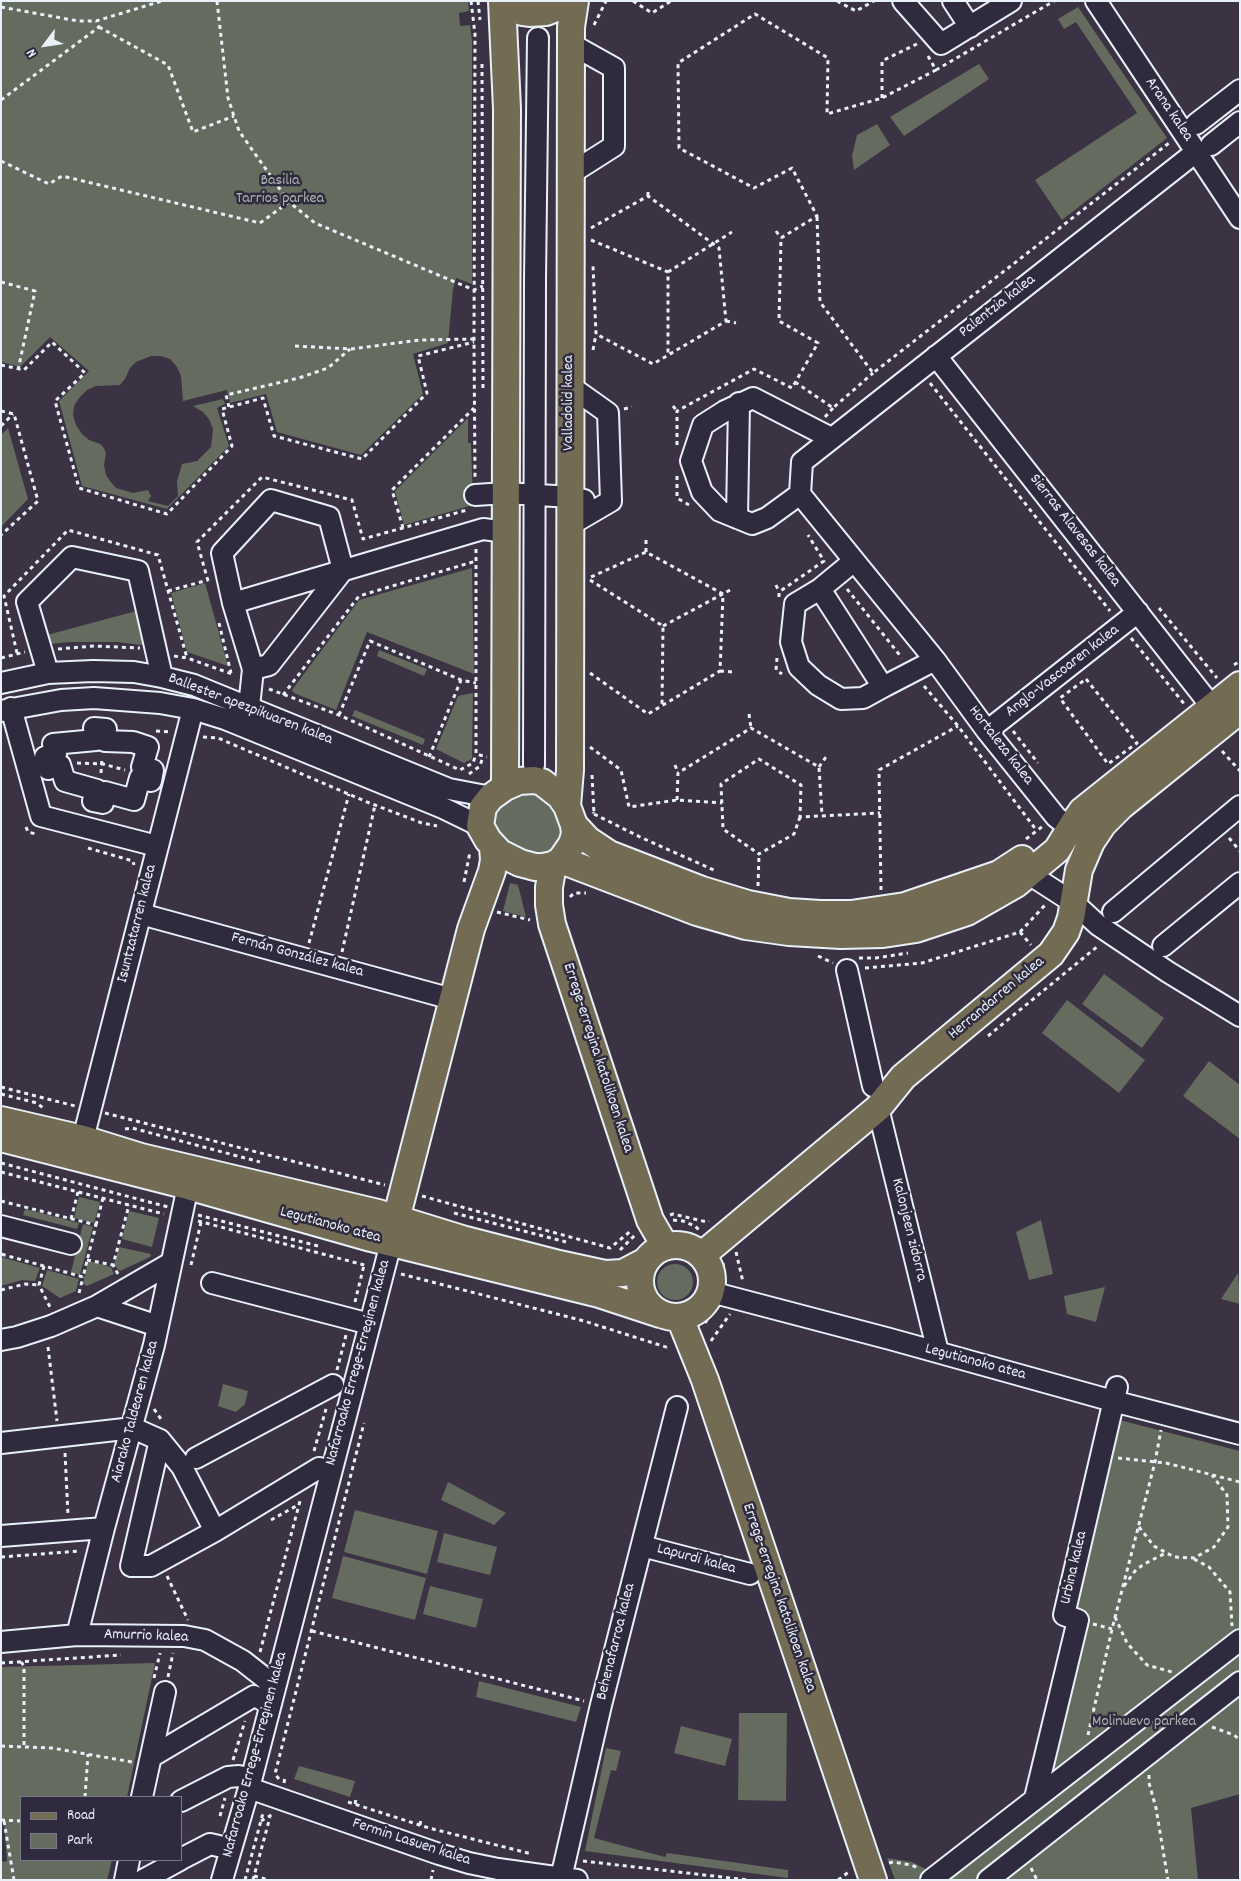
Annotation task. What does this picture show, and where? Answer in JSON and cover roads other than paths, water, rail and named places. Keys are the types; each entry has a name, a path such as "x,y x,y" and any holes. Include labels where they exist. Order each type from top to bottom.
{"main road":[{"path":"498,792 494,758 506,532 506,493 495,283 507,109 502,1"},
{"path":"507,1 522,12 529,13 546,12 574,1"},
{"name":"Valladolid kalea","path":"574,1 570,44 570,386 578,499 570,525 570,770 578,815"},
{"path":"1020,861 1016,884 959,916 916,929 883,934 841,935 789,932 720,920 557,863 535,867 507,858 481,840 483,807 498,792 519,781 534,780 552,789 578,815 588,840 601,849 646,870 730,899 789,912 812,914 851,914 905,906 999,874 1020,861 1057,850 1063,822 1082,811 1229,676"},
{"name":"Herrandarren kalea","path":"708,1250 875,1097 903,1077 1040,964 1066,932 1071,918 1064,897 1078,875 1091,842 1103,824 1121,806 1240,710"},
{"path":"1063,822 1094,816 1121,806"},
{"path":"557,863 572,844 578,815"},
{"name":"Nafarroako Errege-Erreginen kalea","path":"393,1230 393,1184 452,999 471,929 492,872 481,840"},
{"name":"Errege-erregina katolikoen kalea","path":"557,863 549,887 550,915 659,1237"},
{"name":"Legutianoko atea","path":"1,1120 84,1139 393,1230 599,1294 676,1330"},
{"name":"Legutianoko atea","path":"1,1138 188,1186 393,1230 462,1239 605,1274 623,1273 644,1262 650,1256 659,1237"},
{"path":"644,1262 640,1272 639,1282 641,1291 651,1308 676,1330 690,1315 699,1310 717,1294 710,1269 708,1250 685,1246 659,1237"},
{"name":"Errege-erregina katolikoen kalea","path":"676,1330 869,1872"}],"street":[{"path":"903,1 941,44 1011,1"},
{"path":"953,1 970,27"},
{"name":"Arana kalea","path":"1096,1 1204,149 1240,218"},
{"path":"534,765 535,279 538,38"},
{"path":"570,44 614,68 614,146 570,174"},
{"path":"1196,124 1240,90"},
{"name":"Palentzia kalea","path":"800,494 802,462 936,356 1240,122"},
{"name":"Sierras Alavesas kalea","path":"936,356 1146,607 1199,702"},
{"path":"570,386 608,414 611,501 570,525"},
{"path":"800,494 768,518 752,524 720,510 702,492 691,461 703,425 739,403 752,398 831,438"},
{"path":"737,518 739,403"},
{"path":"475,495 506,493 578,499"},
{"name":"Hortaleza kalea","path":"800,494 935,660 987,731 1063,822"},
{"path":"249,707 253,669 233,602 222,553 271,500 329,517 343,570"},
{"path":"233,602 483,529 506,532"},
{"path":"48,673 27,602 72,557 138,571 162,677"},
{"path":"854,561 830,568 820,589 795,604 791,642 799,667 818,685 841,699 863,698 935,660"},
{"path":"253,669 269,665 343,570"},
{"path":"820,589 883,687"},
{"name":"Anglo-Vascoaren kalea","path":"987,731 1146,607"},
{"name":"Ballester apezpikuaren kalea","path":"1,683 48,673 93,671 134,672 162,677 194,685 449,789 498,792"},
{"name":"Ballester apezpikuaren kalea","path":"6,709 61,700 94,698 160,703 193,709 225,719 443,808 481,840"},
{"path":"6,709 40,816 157,846"},
{"name":"Isuntzatarren kalea","path":"84,1139 90,1109 193,709"},
{"path":"94,728 106,729 105,741 134,742 148,747 142,767 153,770 151,780 140,778 134,800 105,792 103,803 93,801 97,790 65,781 60,766 48,768 45,757 56,754 53,744 96,740 94,728"},
{"path":"1057,945 1105,918 1240,806"},
{"path":"1020,861 1064,897 1105,918 1168,972 1240,1016"},
{"path":"1163,946 1240,883"},
{"name":"Fernán González kalea","path":"141,914 452,999"},
{"name":"Kalonjeen zidorra","path":"847,970 875,1097 938,1352"},
{"name":"Aiarako Taldearen kalea","path":"77,1635 98,1528 133,1428 158,1326 171,1263 169,1218 188,1186"},
{"path":"1,1226 71,1244"},
{"name":"Nafarroako Errege-Erreginen kalea","path":"222,1880 222,1847 250,1784 266,1697 331,1471 370,1324 393,1272 393,1230"},
{"path":"1,1340 51,1326 92,1297 171,1263"},
{"path":"212,1283 370,1324"},
{"name":"Legutianoko atea","path":"717,1294 938,1352 1115,1394 1240,1434"},
{"path":"92,1297 158,1326"},
{"path":"196,1458 333,1384"},
{"name":"Urbina kalea","path":"1035,1798 1078,1620 1064,1615 1115,1394"},
{"name":"Behenafarroa kalea","path":"568,1872 601,1706 677,1407"},
{"path":"1,1443 133,1428 162,1432"},
{"path":"162,1432 131,1566 151,1566 215,1531 319,1468 331,1471"},
{"path":"162,1432 215,1531"},
{"path":"1,1536 98,1528"},
{"name":"Lapurdi kalea","path":"640,1552 750,1574"},
{"name":"Amurrio kalea","path":"1,1642 77,1635 184,1636 205,1640 256,1670 266,1697"},
{"path":"932,1878 1236,1643"},
{"path":"988,1880 1240,1682"},
{"path":"142,1796 143,1760 165,1692"},
{"path":"143,1760 266,1697"},
{"name":"Fermin Lasuen kalea","path":"182,1800 228,1777 239,1776 275,1808 466,1871 498,1869 568,1872"},
{"path":"182,1859 210,1844 222,1847"},
{"path":"125,1880 129,1861"},
{"path":"143,1880 179,1861"}],"park label":[{"name":"Basilia Tarrios parkea","path":"280,191"},
{"name":"Molinuevo parkea","path":"1144,1723"}]}
